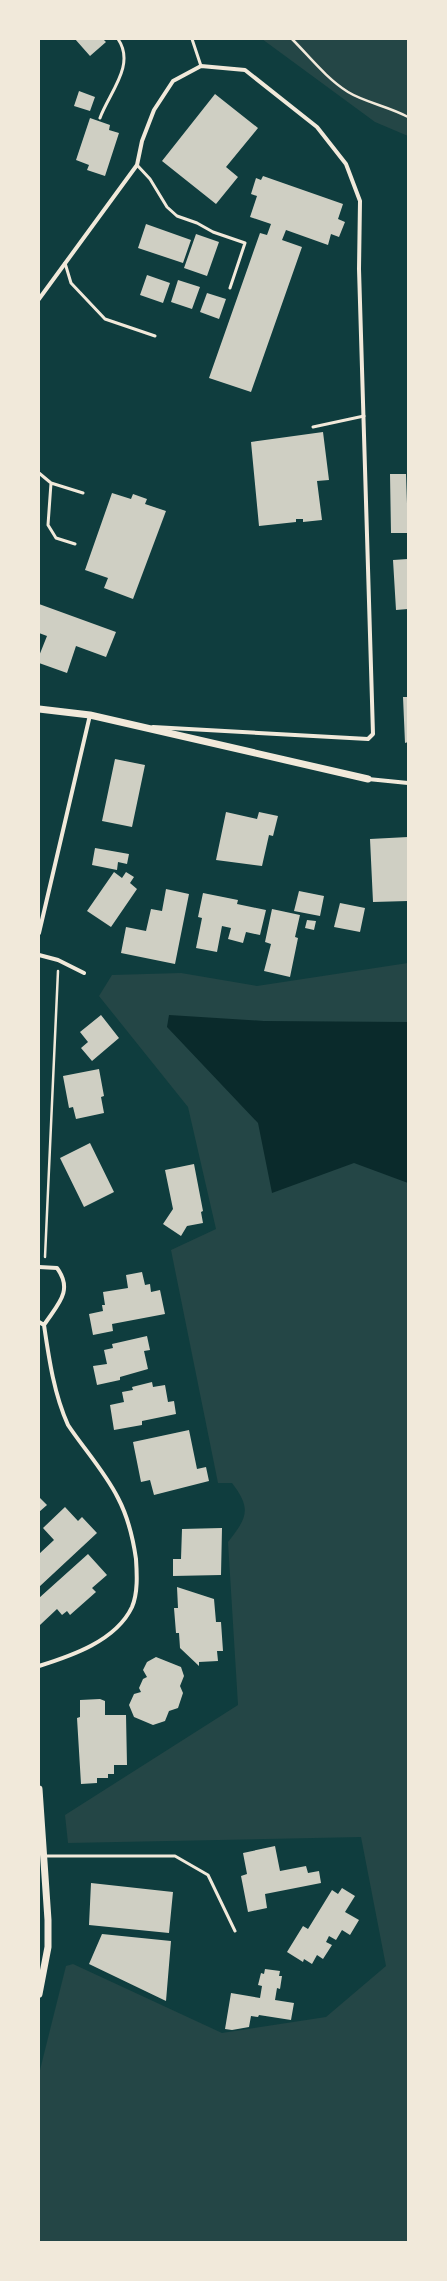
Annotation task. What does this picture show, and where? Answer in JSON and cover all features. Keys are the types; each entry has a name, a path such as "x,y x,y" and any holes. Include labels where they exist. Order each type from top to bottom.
{"street":[{"path":"39,299 137,165 142,142 154,110 173,81 201,66 245,70 316,127 346,164 360,201 364,415 373,734 368,739 139,726"},
{"path":"39,709 90,715 368,779 408,783"},
{"path":"39,933 90,715"},
{"path":"39,955 58,960 84,973"},
{"path":"39,1267 57,1268 64,1278 65,1286 60,1300 44,1325 54,1382 62,1412 68,1425 118,1497 128,1523 137,1570 136,1589 132,1607 116,1628 95,1643 39,1666"},
{"path":"39,1322 44,1325"},
{"path":"39,1789 40,1817 45,1856 48,1946 39,1994"}],"lane":[{"path":"100,118 125,66 123,46 118,39"},
{"path":"192,39 201,66"},
{"path":"137,165 150,179 167,207 177,216 197,223 213,232 246,243 230,288"},
{"path":"65,263 71,283 105,320 155,336"},
{"path":"313,426 364,415"},
{"path":"39,473 51,483 83,493"},
{"path":"51,483 48,525 56,538 75,544"},
{"path":"45,1856 175,1856 208,1875 235,1931"}],"path":[{"path":"292,39 327,77 349,93 393,109 408,117"},
{"path":"46,1258 58,960"}],"shaded area":[{"path":"262,39 408,39 408,136 375,122"},
{"path":"408,963 408,2242 39,2242 39,2074 66,1966 73,1964 222,2033 326,2017 386,1966 361,1837 68,1843 65,1815 238,1705 228,1542 243,1520 245,1507 232,1483 218,1483 171,1250 216,1229 188,1107 99,996 112,975 181,973 257,986"},
{"path":"169,1015 264,1021 408,1022 408,1183 354,1163 272,1193 258,1123 167,1027"}],"building":[{"path":"75,39 103,39 106,42 90,56"},
{"path":"79,91 95,97 90,111 74,106"},
{"path":"215,94 258,128 226,167 238,177 216,204 162,161"},
{"path":"90,118 110,125 109,130 119,133 105,176 87,170 89,165 76,160"},
{"path":"263,176 343,204 338,219 345,222 339,237 331,234 328,245 286,230 282,240 302,247 251,392 209,378 260,233 267,235 271,224 250,217 257,196 251,194 256,178 261,180"},
{"path":"146,224 191,240 183,263 138,248"},
{"path":"196,234 219,242 207,276 184,268"},
{"path":"147,275 170,283 163,303 140,295"},
{"path":"178,280 200,287 192,309 171,302"},
{"path":"207,293 226,299 219,319 200,312"},
{"path":"323,432 329,480 317,481 322,520 303,522 303,519 296,519 296,522 259,526 251,442"},
{"path":"390,474 406,474 408,533 391,533"},
{"path":"112,493 131,499 133,494 147,499 145,504 166,511 133,599 104,588 108,578 85,570"},
{"path":"408,559 408,609 396,610 393,560"},
{"path":"39,604 116,632 106,657 76,646 67,673 39,663 39,656 47,636 39,633"},
{"path":"403,697 408,697 408,742 405,743"},
{"path":"115,759 145,765 132,827 102,821"},
{"path":"226,812 257,819 259,812 278,816 273,836 269,835 262,866 216,860"},
{"path":"408,837 408,901 373,902 370,839"},
{"path":"95,848 129,854 127,864 118,862 117,870 92,865"},
{"path":"114,872 122,878 126,872 134,877 130,883 137,889 111,927 87,911"},
{"path":"166,889 189,894 175,964 121,953 126,927 146,931 151,909 162,911"},
{"path":"299,891 324,896 320,916 294,911"},
{"path":"203,893 238,900 237,904 266,910 260,935 246,932 243,943 228,939 231,928 222,926 217,952 196,948 202,918 198,917"},
{"path":"340,903 365,908 360,932 334,927"},
{"path":"272,909 300,915 295,937 298,938 290,977 264,971 271,944 265,942"},
{"path":"307,920 316,921 314,930 305,928"},
{"path":"101,1015 119,1038 92,1061 81,1048 88,1042 80,1032"},
{"path":"99,1069 104,1096 101,1097 104,1113 76,1119 73,1107 69,1108 63,1076"},
{"path":"90,1143 114,1192 84,1207 60,1158"},
{"path":"194,1164 203,1211 201,1212 203,1223 187,1226 181,1236 163,1224 173,1209 165,1170"},
{"path":"142,1272 145,1285 150,1284 151,1292 160,1290 165,1314 112,1324 113,1331 93,1335 89,1314 103,1311 102,1305 105,1305 103,1292 128,1288 126,1275"},
{"path":"147,1336 150,1350 144,1351 148,1369 120,1377 120,1380 97,1385 93,1366 107,1364 104,1350 113,1348 112,1344"},
{"path":"152,1382 153,1387 165,1385 168,1402 174,1401 176,1414 142,1421 142,1425 114,1430 110,1405 124,1402 122,1392 133,1390 132,1387"},
{"path":"189,1430 197,1469 206,1467 209,1481 154,1495 150,1480 141,1482 133,1442"},
{"path":"39,1497 47,1505 39,1512"},
{"path":"65,1507 78,1521 82,1517 97,1533 39,1587 39,1554 54,1540 43,1528"},
{"path":"222,1528 221,1575 173,1576 173,1559 181,1559 182,1529"},
{"path":"88,1554 107,1575 92,1588 96,1592 70,1615 67,1611 62,1615 57,1609 40,1625 39,1598"},
{"path":"177,1587 214,1599 216,1622 221,1622 223,1651 217,1651 218,1661 199,1662 199,1666 180,1648 179,1633 176,1633 174,1608 178,1608"},
{"path":"156,1657 181,1667 184,1676 180,1686 183,1693 178,1708 169,1711 165,1721 153,1725 134,1717 129,1705 134,1694 141,1692 139,1688 143,1679 147,1677 143,1670 147,1662"},
{"path":"100,1699 105,1701 105,1715 126,1715 127,1765 114,1765 114,1774 108,1774 108,1778 97,1778 97,1783 81,1784 77,1718 80,1717 80,1700"},
{"path":"275,1846 280,1871 306,1866 308,1873 319,1871 321,1883 265,1894 267,1908 248,1912 241,1876 247,1874 243,1853"},
{"path":"91,1883 173,1892 169,1933 89,1925"},
{"path":"342,1888 355,1896 345,1912 359,1920 350,1935 342,1930 336,1940 329,1936 326,1942 332,1945 323,1959 317,1955 312,1964 304,1959 303,1962 287,1952 303,1926 308,1929 332,1890 338,1894"},
{"path":"102,1934 171,1941 166,2001 89,1964"},
{"path":"265,1969 280,1971 279,1976 282,1976 280,1989 277,1988 275,2000 294,2003 291,2020 259,2015 258,2017 251,2016 249,2027 232,2030 225,2029 231,1993 260,1998 262,1986 258,1985 261,1973 264,1974"}]}
